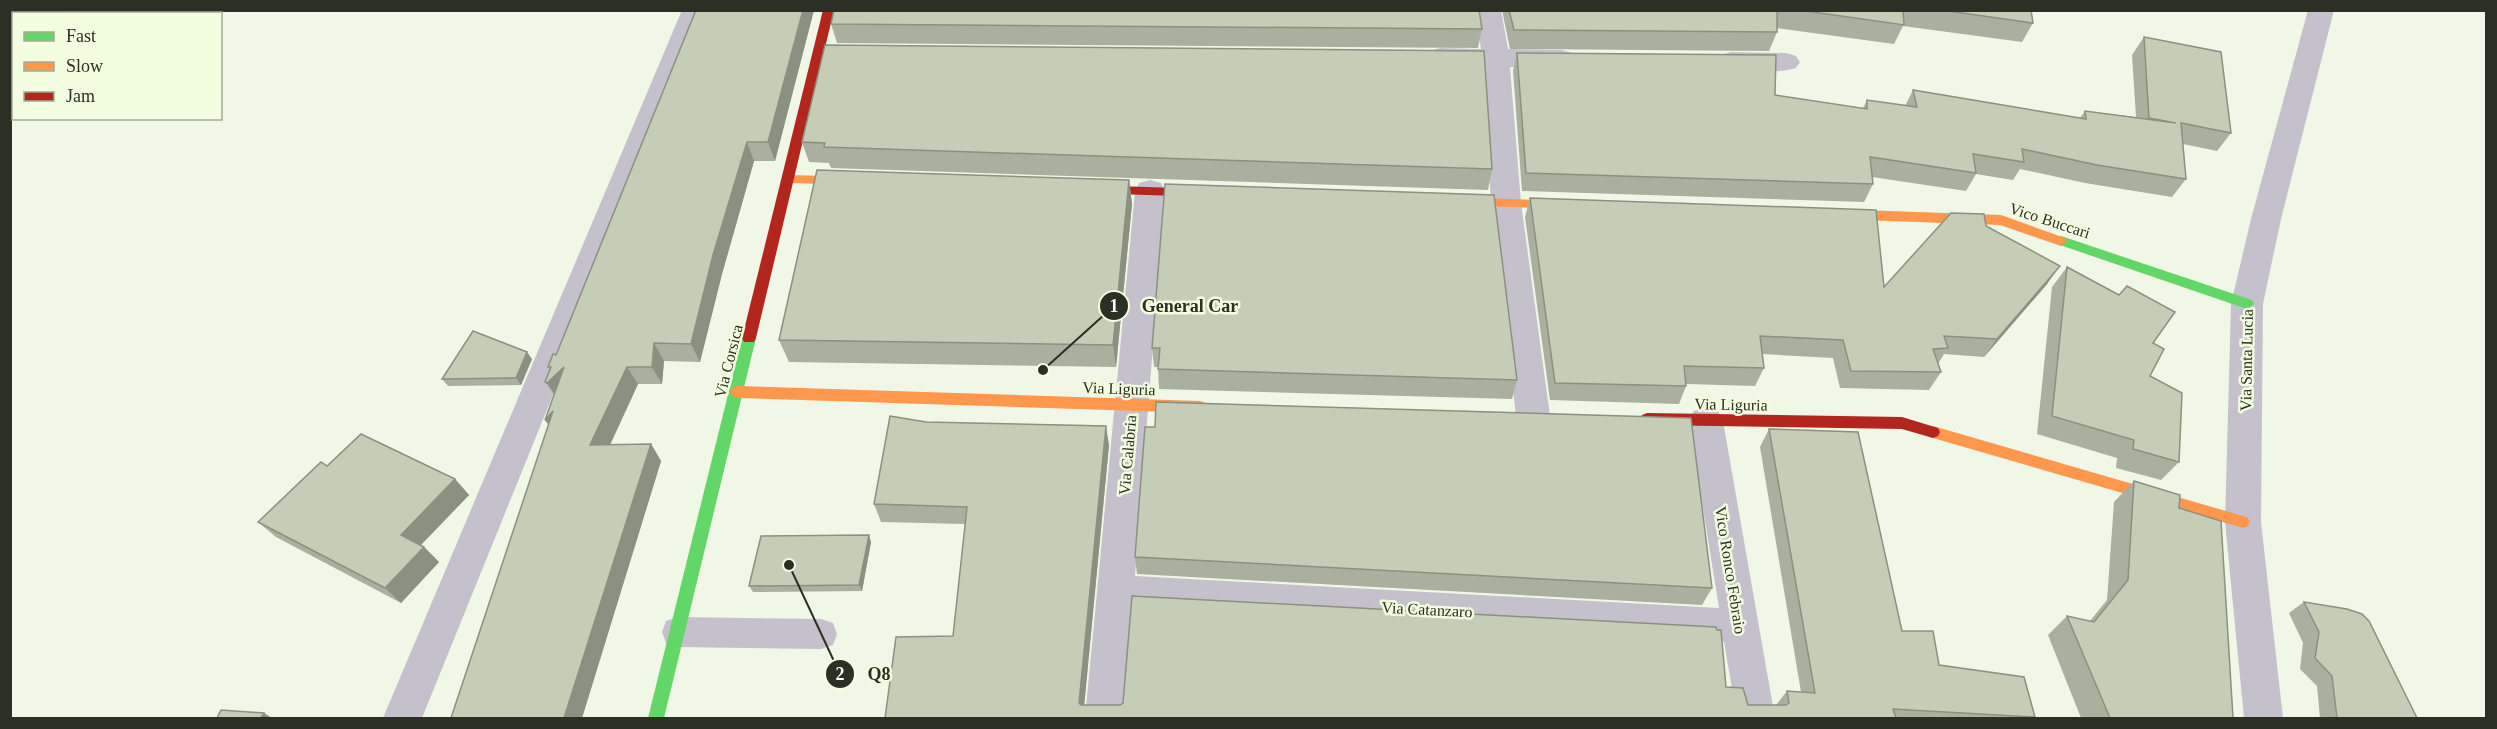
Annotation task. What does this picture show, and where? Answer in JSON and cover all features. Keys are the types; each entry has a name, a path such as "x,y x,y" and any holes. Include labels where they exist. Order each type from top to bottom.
{"street":[{"path":"402,718 696,10"},
{"name":"Via Corsica","path":"656,718 790,178 830,54 829,10"},
{"path":"1488,10 1496,58 1506,203 1533,416"},
{"name":"Via Santa Lucia","path":"2263,718 2243,522 2247,304 2266,219 2321,10"},
{"path":"1413,57 1589,59"},
{"path":"1705,60 1786,62"},
{"path":"790,178 871,181"},
{"path":"1068,188 1221,193"},
{"name":"Via Calabria","path":"1104,718 1150,191"},
{"path":"1435,201 1589,206"},
{"name":"Vico Buccari","path":"1812,213 2001,220 2247,304"},
{"name":"Via Liguria","path":"737,392 1214,407"},
{"name":"Via Liguria","path":"1636,419 1902,423 2243,522"},
{"name":"Vico Ronco Febraio","path":"1706,421 1756,718"},
{"name":"Via Catanzaro","path":"1115,592 1740,626"}],"lane":[{"path":"678,632 821,634"}],"building":[{"path":"696,10 803,10 768,142 747,142 713,255 691,344 654,343 652,367 627,367 590,445 651,444 564,718 451,718 553,411 545,420 564,367 547,383 545,382 551,367 548,367 553,354 556,355"},
{"path":"834,10 1479,10 1482,29 831,24"},
{"path":"1509,10 1777,10 1777,32 1514,30"},
{"path":"1799,10 1903,10 1904,25"},
{"path":"1941,10 2031,10 2033,23"},
{"path":"2144,37 2221,52 2231,133 2181,123 2186,179 2097,165 2022,149 2024,162 1973,154 1976,173 1870,157 1873,184 1526,173 1517,53 1776,55 1775,95 1867,109 1867,100 1917,107 1913,90 2086,119 2085,111 2176,123 2149,118"},
{"path":"825,45 1484,51 1492,169 824,147 825,143 802,142"},
{"path":"817,170 1129,180 1113,345 779,340"},
{"path":"1165,184 1494,195 1517,380 1158,369 1160,348 1152,348"},
{"path":"1530,198 1876,210 1884,287 1951,213 1984,214 1986,226 2060,266 1997,339 1944,336 1948,348 1933,349 1941,372 1851,371 1843,340 1760,336 1764,368 1684,366 1686,386 1555,383"},
{"path":"2067,267 2119,295 2127,286 2175,312 2153,343 2164,349 2150,376 2182,393 2179,462 2133,449 2134,440 2052,416"},
{"path":"473,331 527,352 516,378 442,379"},
{"path":"1156,402 1691,418 1712,588 1135,557 1145,427 1155,427"},
{"path":"890,416 926,422 1106,426 1079,703 1081,705 1120,705 1123,703 1132,596 1716,627 1717,630 1721,630 1726,687 1743,688 1748,705 1786,705 1789,703 1787,691 1815,693 1769,429 1858,432 1902,631 1933,631 1939,665 2024,677 2035,717 1893,709 1896,718 885,718 896,637 953,636 967,507 874,504"},
{"path":"361,434 455,479 401,535 424,547 385,588 258,522 321,462 327,466"},
{"path":"2134,481 2180,495 2179,508 2221,521 2233,718 2110,718 2067,616 2094,622 2128,580"},
{"path":"869,535 859,585 749,586 761,536"},
{"path":"2304,602 2347,609 2362,614 2369,621 2417,718 2337,718 2332,676 2315,658 2319,632"},
{"path":"221,710 264,713 261,718 217,718"}],"traffic: fast":[{"path":"2061,241 2247,304"},
{"path":"656,718 749,338"}],"traffic: slow":[{"path":"790,179 860,181"},
{"path":"1451,201 1573,205"},
{"path":"1832,214 2001,220 2061,241"},
{"path":"737,392 1200,407"},
{"path":"1933,432 2243,522"}],"traffic: jam":[{"path":"749,338 829,10"},
{"path":"1085,189 1208,193"},
{"path":"1647,419 1902,423 1933,432"}],"place":[{"name":"General Car","path":"1043,370"},
{"name":"Q8","path":"789,565"}]}
